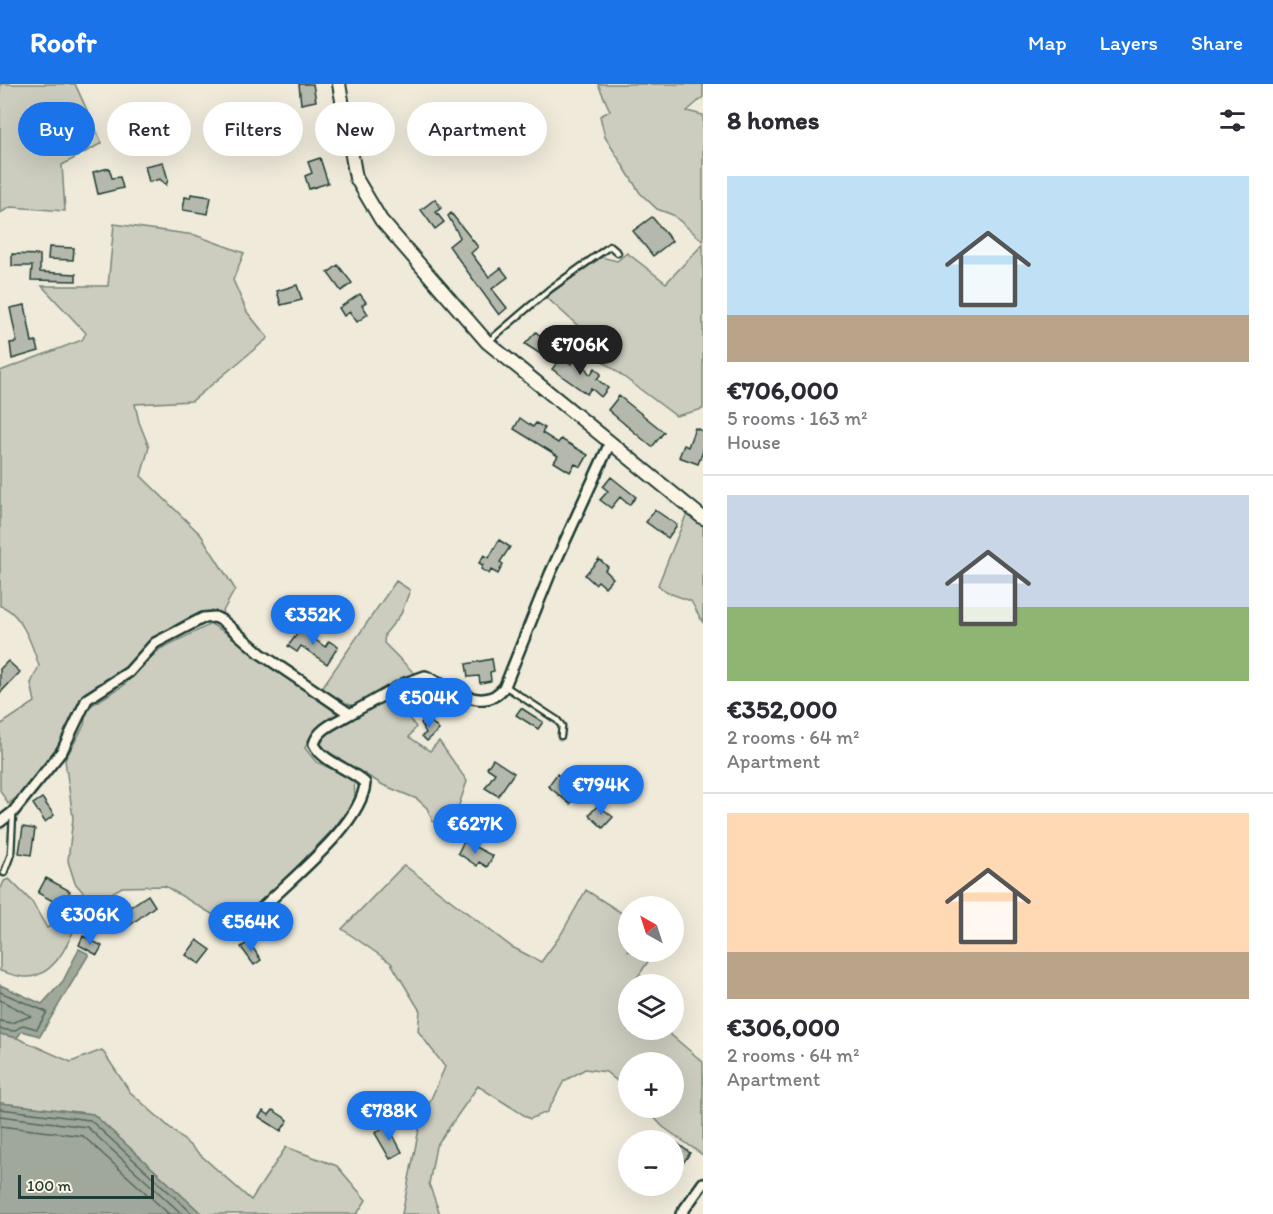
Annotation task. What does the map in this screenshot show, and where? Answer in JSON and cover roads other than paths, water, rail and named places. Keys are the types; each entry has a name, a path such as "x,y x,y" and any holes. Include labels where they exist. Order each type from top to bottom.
{"street":[{"path":"339,84 356,178 381,220 487,342 703,519"},
{"path":"242,929 300,874 352,814 364,794 365,783 344,766 320,753 314,744 318,734 419,677 425,676 481,701 498,696 505,686 550,574 610,443"},
{"path":"0,822 13,812 62,751 87,699 129,672 155,643 203,618 214,617 223,621 261,654 350,714"},
{"path":"681,1214 703,1183"}],"lane":[{"path":"487,342 550,289 610,246 618,253"},
{"path":"505,686 557,720 562,726 561,736"},
{"path":"4,873 11,854 13,812"}],"water":[{"path":"79,949 89,954 40,1036 22,1031 17,1038 0,1034 0,985 42,1004 63,981"},
{"path":"0,1103 93,1114 202,1214 0,1214"}]}
